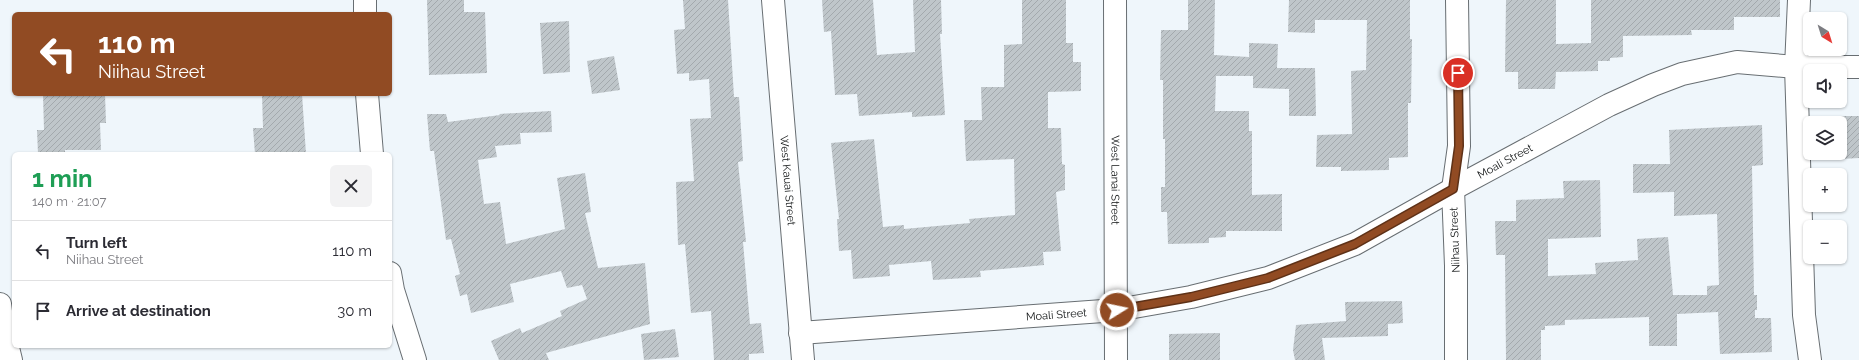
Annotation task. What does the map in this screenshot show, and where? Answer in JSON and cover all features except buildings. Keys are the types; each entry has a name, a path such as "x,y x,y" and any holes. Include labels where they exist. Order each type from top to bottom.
{"street":[{"path":"365,0 365,12"},
{"name":"West Kauai Street","path":"773,0 803,360"},
{"name":"West Lanai Street","path":"1115,0 1116,360"},
{"name":"Niihau Street","path":"1456,0 1459,146 1453,189 1456,266 1456,360"},
{"path":"1799,0 1796,67 1804,315 1810,360"},
{"name":"Moali Street","path":"800,333 1117,310 1191,297 1268,278 1355,244 1453,189 1609,105 1653,85 1675,77 1737,62 1796,67 1859,67"},
{"path":"367,96 372,152"},
{"path":"392,284 415,360"},
{"path":"0,304 10,360"}],"route":[{"path":"1117,310 1191,297 1268,278 1355,244 1453,189 1459,146 1458,73"}]}
